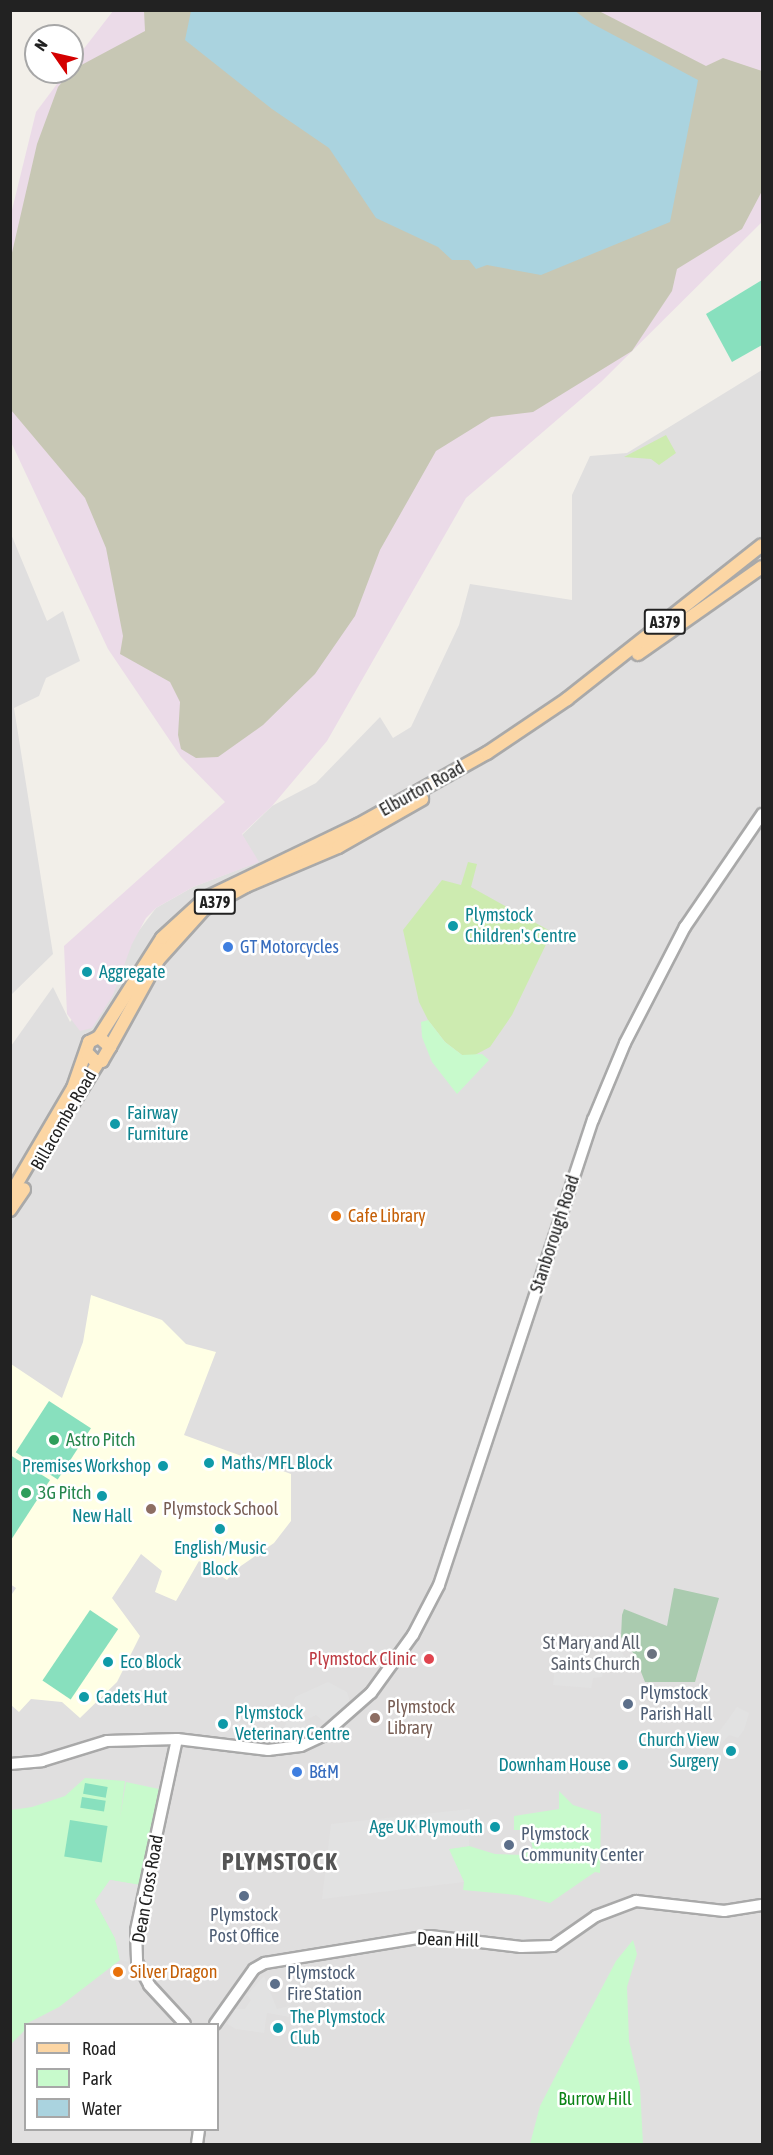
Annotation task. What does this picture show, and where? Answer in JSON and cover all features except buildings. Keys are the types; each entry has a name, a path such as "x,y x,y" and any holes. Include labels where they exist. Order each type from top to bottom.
{"main road":[{"name":"Elburton Road","path":"99,1037 162,938 206,898 358,825 487,753 567,699 726,573 761,549"},
{"name":"A379","path":"726,573 748,559 761,568"},
{"name":"Elburton Road","path":"110,1047 158,960 204,909 246,886 338,848 469,772 582,697 676,624 761,568"},
{"name":"A379","path":"87,1053 89,1042 99,1037"},
{"path":"99,1037 110,1047"},
{"name":"A379","path":"99,1061 107,1058 110,1047"},
{"path":"87,1053 99,1061"},
{"name":"Billacombe Road","path":"10,1195 69,1095 87,1053"},
{"name":"Billacombe Road","path":"10,1210 99,1061"}],"street":[{"name":"Stanborough Road","path":"10,1764 42,1761 107,1741 177,1739 262,1750 301,1746 315,1741 349,1715 387,1671 413,1635 439,1585 528,1326 580,1158 621,1052 685,927 762,814"},
{"name":"Dean Cross Road","path":"177,1739 136,1931 137,1962 149,1985 183,2023"},
{"name":"Dean Hill","path":"216,2023 254,1969 265,1963 430,1936 521,1947 553,1946 596,1916 621,1904 664,1901 723,1911 762,1905"}],"shaded area":[{"path":"113,11 762,11 762,222 601,382 466,498 327,741 272,806 242,834 259,862 193,887 156,908 146,918 132,944 113,995 92,1028 80,1031 67,1014 64,946 225,802 181,757 108,649 11,442 11,214 36,112 57,84 84,84 84,48"},
{"path":"144,11 599,11 706,66 723,58 762,71 762,191 742,229 677,269 672,291 632,351 533,412 491,417 436,451 380,550 355,616 315,674 263,725 218,757 196,758 181,749 178,735 180,702 170,682 120,654 123,636 106,548 85,498 11,410 11,257 37,144 60,84 84,84 84,64 145,31"},
{"path":"762,370 762,2144 11,2144 11,1046 53,987 70,1022 156,908 193,887 258,862 242,835 272,806 316,783 380,717 393,738 411,727 459,625 470,584 572,600 572,495 590,456 627,453"},
{"path":"11,534 47,621 63,611 80,661 46,678 39,696 14,708 53,954 11,995"},
{"name":"Plymstock School","path":"91,1295 162,1320 186,1344 216,1352 184,1435 291,1474 291,1521 274,1543 235,1570 227,1580 199,1561 176,1601 155,1592 162,1571 141,1554 112,1598 140,1636 117,1682 80,1718 62,1702 31,1699 19,1712 11,1705 10,1597 16,1588 10,1584 11,1364 62,1398 83,1342"},
{"path":"674,1588 719,1598 695,1682 645,1682 634,1654 621,1637 622,1615 624,1609 667,1626"},
{"path":"620,1647 625,1659 603,1666 602,1677 593,1678 591,1688 553,1685 557,1648 586,1653 583,1666 592,1668 597,1654"},
{"path":"328,1682 347,1692 350,1702 331,1719 323,1721 316,1715 305,1721 307,1732 295,1741 266,1745 242,1742 243,1734 235,1732 238,1722 266,1730 268,1724 284,1729 295,1697"},
{"path":"737,1707 749,1713 744,1730 738,1738 729,1735 721,1744 714,1739"},
{"path":"470,1809 469,1846 449,1849 464,1882 322,1899 331,1824"},
{"path":"110,1880 140,1885 128,1962 120,1960 115,1938 95,1901"},
{"path":"264,1976 277,2009 289,2006 289,2017 267,2013 264,2033 236,2029 227,2024 235,2009 245,2009 251,2000 247,1995"}],"green space":[{"path":"762,280 762,345 732,362 706,314"},
{"path":"666,435 676,453 659,465 651,459 624,457"},
{"path":"468,862 477,864 471,887 552,932 512,1015 490,1047 473,1056 462,1055 445,1042 428,1020 419,1002 403,930 442,880 461,885"},
{"path":"428,1020 445,1042 462,1055 482,1054 489,1060 457,1094 432,1062 422,1037 421,1022"},
{"name":"Astro Pitch","path":"49,1401 91,1428 58,1479 16,1452"},
{"name":"3G Pitch","path":"10,1455 50,1480 11,1540 10,1540"},
{"path":"90,1610 118,1629 71,1699 42,1680"},
{"path":"85,1778 125,1781 120,1818 126,1782 159,1789 140,1885 110,1880 95,1901 115,1938 120,1960 59,2007 24,2023 24,2031 11,2044 11,1810 32,1807 65,1796"},
{"path":"85,1783 108,1787 106,1798 83,1794"},
{"path":"559,1791 573,1805 601,1814 600,1873 595,1872 550,1903 517,1895 463,1890 464,1882 448,1849 469,1846 495,1854 523,1855 533,1849 528,1830 514,1830 514,1816 559,1809"},
{"path":"82,1797 106,1801 104,1812 80,1808"},
{"path":"70,1820 108,1826 102,1862 64,1857"},
{"name":"Burrow Hill","path":"633,1940 637,1954 627,1987 629,2041 640,2087 643,2144 530,2144 540,2106 616,1961"}],"water":[{"path":"191,11 575,11 591,23 698,80 670,222 541,275 487,265 476,269 469,260 452,260 438,247 376,218 329,148 272,109 185,40"}],"place":[{"name":"Plymstock Children's Centre","path":"453,926"},
{"name":"GT Motorcycles","path":"228,947"},
{"name":"Aggregate","path":"87,972"},
{"name":"Fairway Furniture","path":"115,1124"},
{"name":"Cafe Library","path":"336,1216"},
{"name":"Astro Pitch","path":"54,1440"},
{"name":"Maths/MFL Block","path":"209,1463"},
{"name":"Premises Workshop","path":"163,1466"},
{"name":"3G Pitch","path":"26,1493"},
{"name":"New Hall","path":"102,1496"},
{"name":"Plymstock School","path":"151,1509"},
{"name":"English/Music Block","path":"220,1529"},
{"name":"St Mary and All Saints Church","path":"652,1654"},
{"name":"Plymstock Clinic","path":"429,1659"},
{"name":"Eco Block","path":"108,1662"},
{"name":"Cadets Hut","path":"84,1697"},
{"name":"Plymstock Parish Hall","path":"628,1704"},
{"name":"Plymstock Library","path":"375,1718"},
{"name":"Plymstock Veterinary Centre","path":"223,1724"},
{"name":"Church View Surgery","path":"731,1751"},
{"name":"Downham House","path":"623,1765"},
{"name":"B&M","path":"297,1772"},
{"name":"Age UK Plymouth","path":"495,1827"},
{"name":"Plymstock Community Center","path":"509,1845"},
{"name":"Plymstock Post Office","path":"244,1896"},
{"name":"Silver Dragon","path":"118,1972"},
{"name":"Plymstock Fire Station","path":"275,1984"},
{"name":"The Plymstock Club","path":"278,2028"}],"district":[{"name":"PLYMSTOCK","path":"280,1862"}]}
